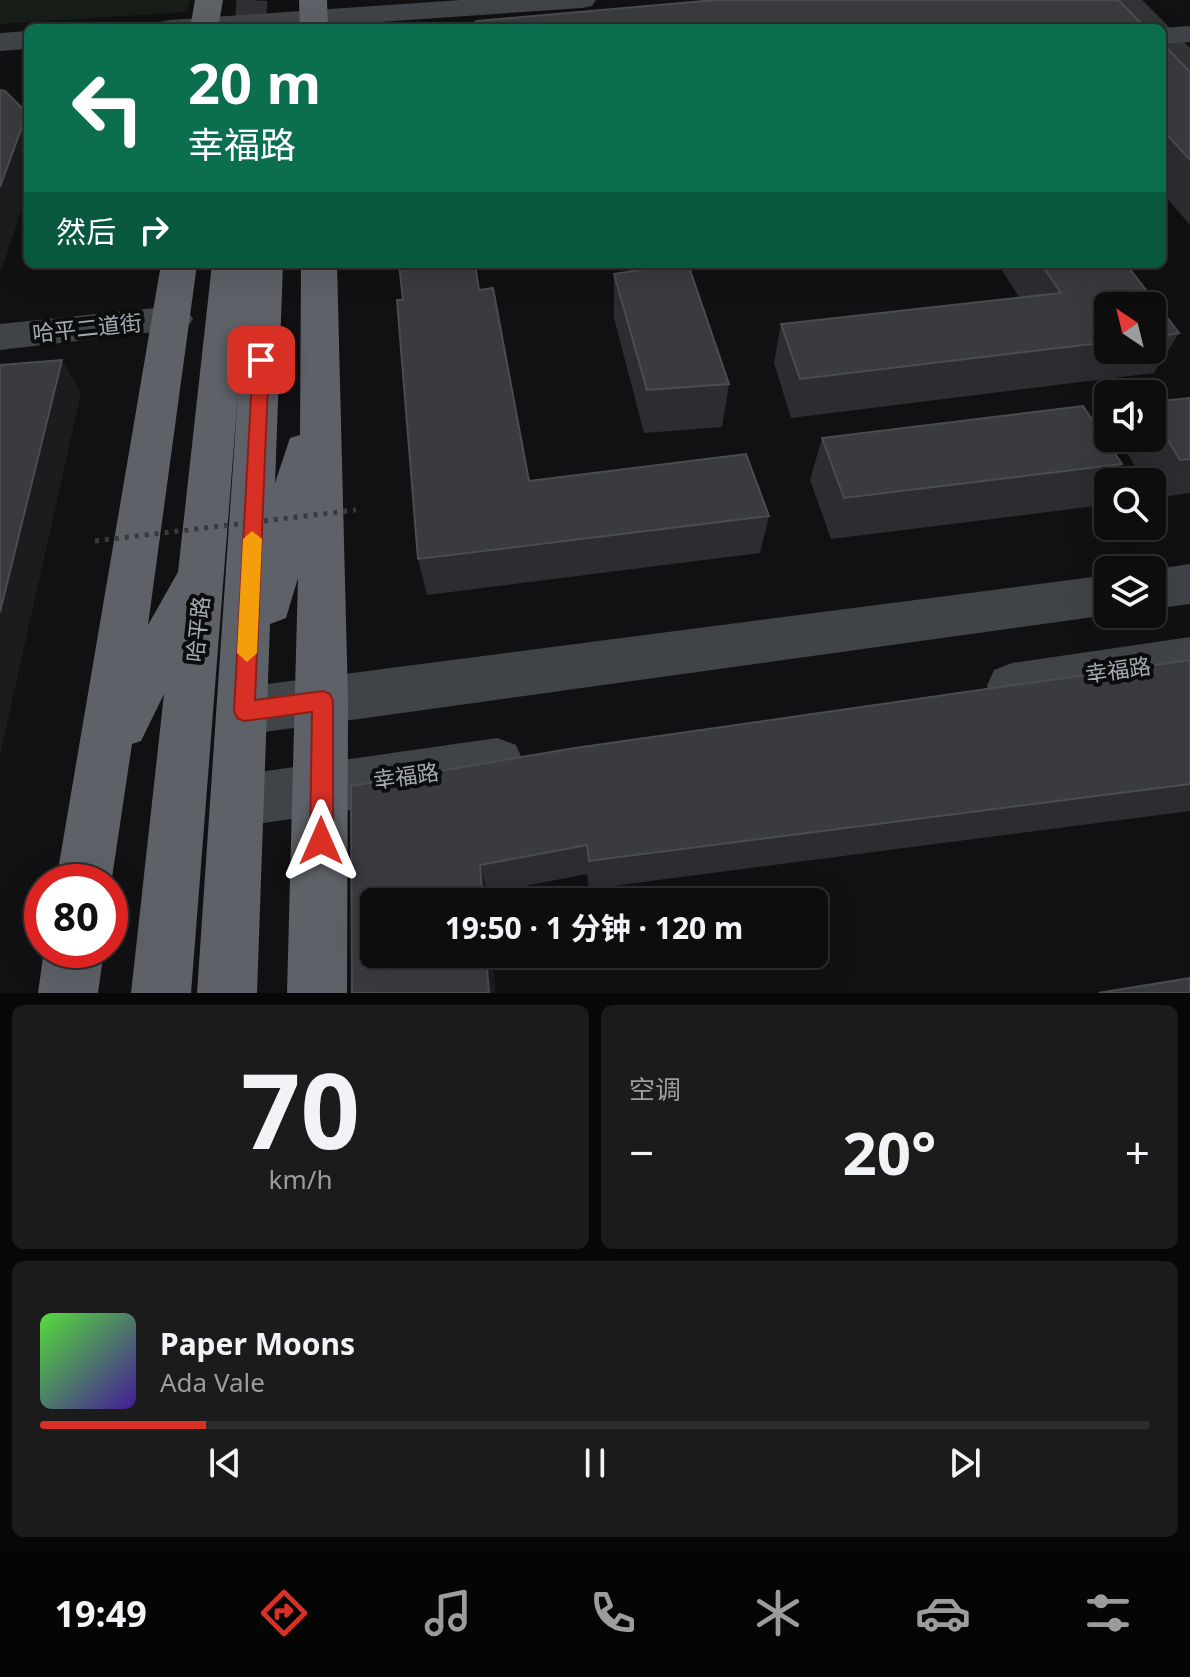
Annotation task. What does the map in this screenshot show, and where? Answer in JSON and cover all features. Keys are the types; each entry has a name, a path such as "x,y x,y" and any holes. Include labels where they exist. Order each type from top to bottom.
{"highway":[{"path":"88,864 174,319 179,268"},
{"name":"哈平路","path":"161,993 230,268"},
{"path":"227,993 265,268"},
{"path":"317,993 323,701 319,268"},
{"path":"244,711 322,376"},
{"path":"104,761 204,562"},
{"path":"68,993 71,968"}],"main road":[{"path":"184,24 206,18 582,0"},
{"path":"0,42 24,40"},
{"name":"哈平二道街","path":"0,337 174,319"},
{"path":"1166,587 1190,584"},
{"path":"244,711 1094,597"},
{"name":"幸福路","path":"969,692 1190,659"},
{"name":"幸福路","path":"238,801 543,756"}],"street":[{"path":"1129,0 1157,24"},
{"path":"1168,33 1190,62"}],"path":[{"path":"95,541 356,510"}],"shaded area":[{"path":"0,0 190,0 187,12 0,24"}],"building":[{"path":"715,0 1118,0 1142,24 472,24 477,21"},
{"path":"1166,47 1190,72 1190,160 1166,133"},
{"path":"0,90 5,91 24,110 24,121 0,187"},
{"path":"399,268 476,268 479,290 493,288 529,481 746,454 769,516 418,559 397,300 403,300"},
{"path":"651,268 689,268 729,384 647,390 614,274"},
{"path":"1044,268 1129,268 1148,292 1094,292 1094,344 800,379 781,324 1061,293"},
{"path":"1166,316 1179,333 1166,335"},
{"path":"62,360 0,612 0,365"},
{"path":"1190,398 1190,459 1180,460 1166,437 1166,401"},
{"path":"1083,406 1094,422 1094,452 1114,452 1122,464 844,498 822,438"},
{"path":"1190,660 1190,784 589,861 587,845 480,865 482,888 360,888 360,968 487,968 489,993 352,993 351,786 575,748"},
{"path":"1190,978 1190,993 1098,993"}],"tunnel":[{"path":"250,24 252,0"}],"slow traffic":[{"path":"247,653 252,539"}],"route":[{"path":"261,360 244,711 323,701 321,841"}]}
